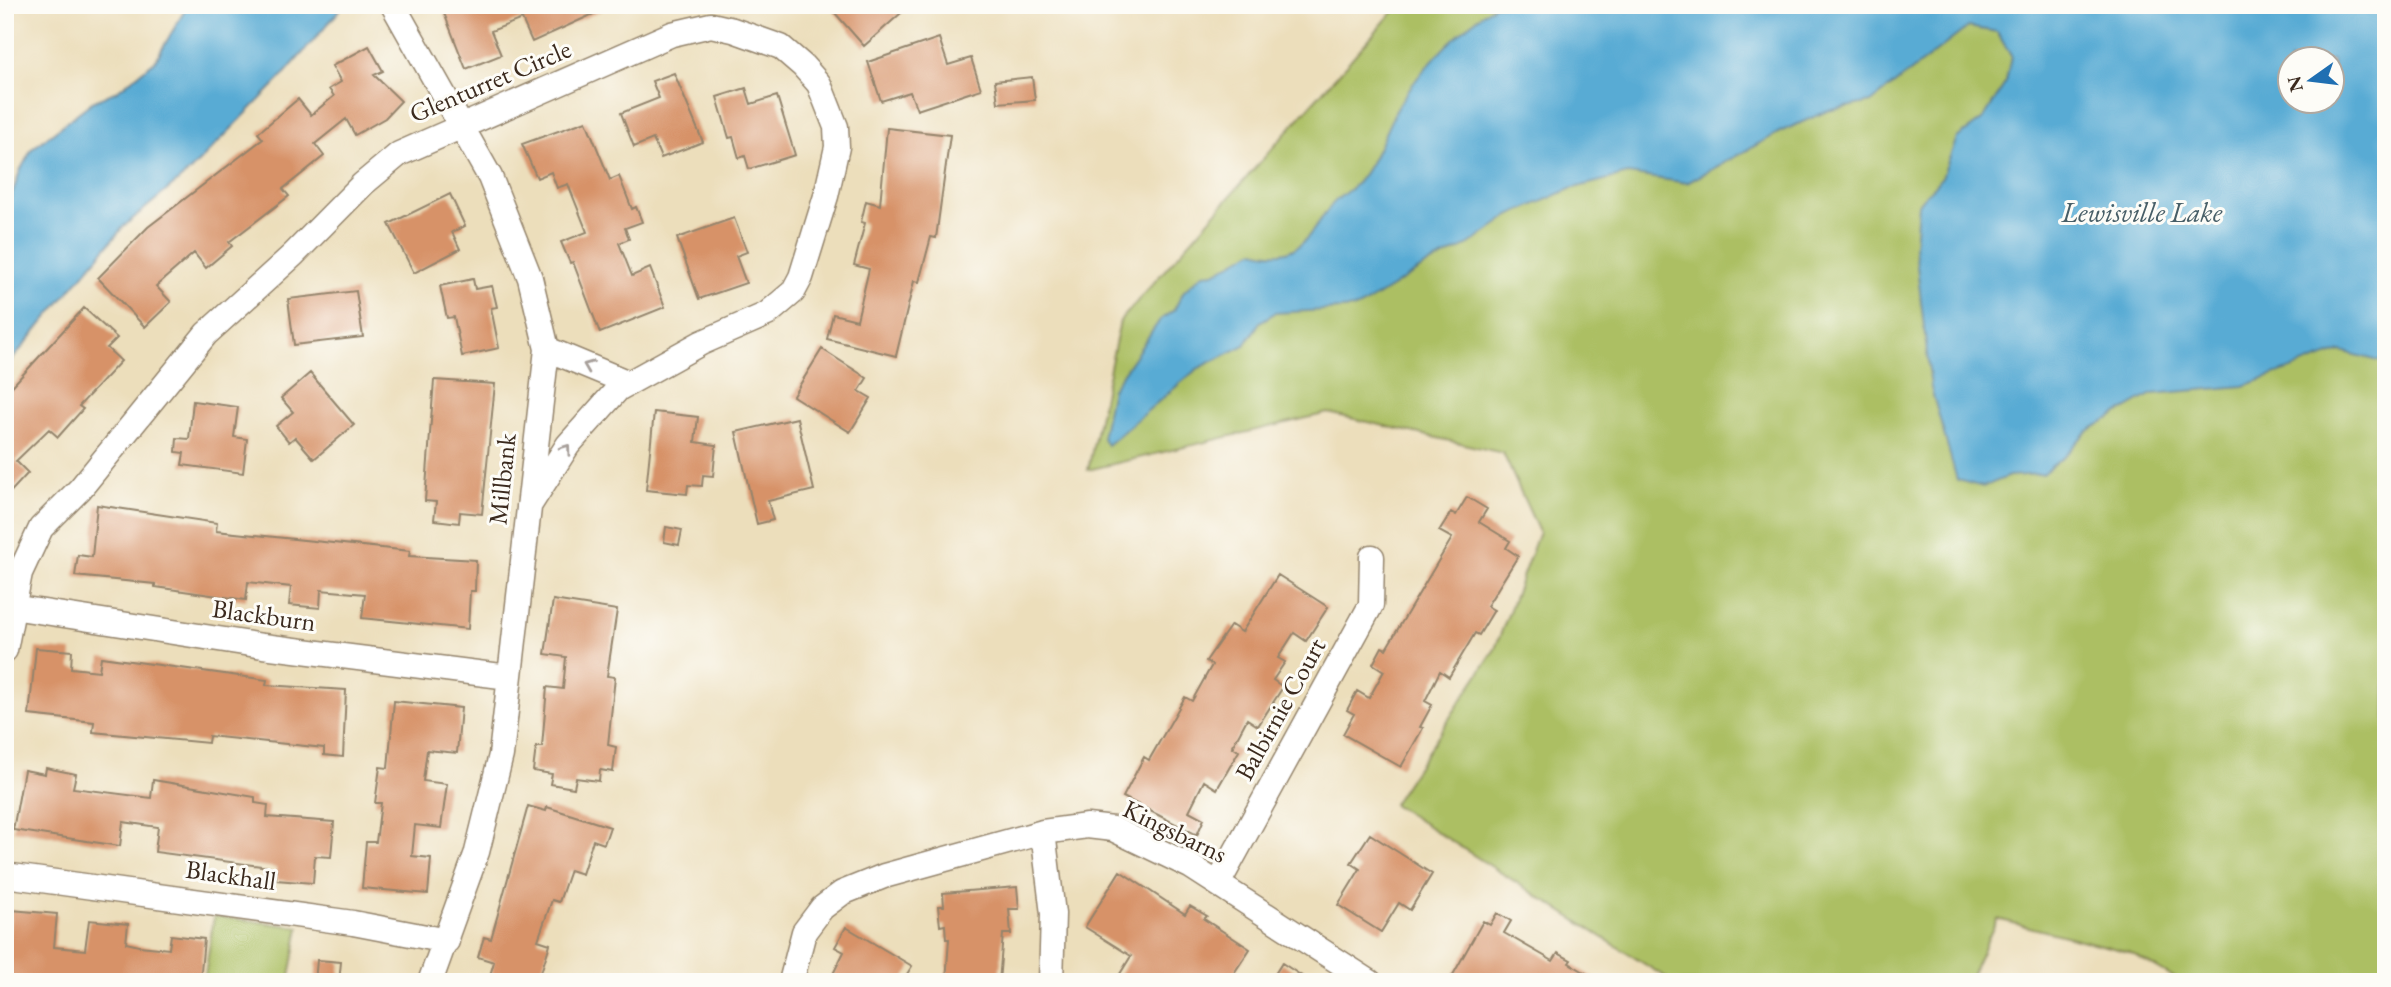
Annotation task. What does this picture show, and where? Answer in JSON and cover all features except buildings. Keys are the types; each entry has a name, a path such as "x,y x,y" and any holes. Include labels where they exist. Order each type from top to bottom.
{"street":[{"name":"Millbank","path":"393,5 490,177 530,278 547,349 501,755 477,852 430,982"},
{"name":"Glenturret Circle","path":"5,650 20,573 41,528 80,489 183,359 230,309 293,255 363,184 399,154 672,34 711,24 782,47 819,84 836,127 837,147 826,196 801,276 793,292 767,314 701,343 618,389 568,446 529,506"},
{"path":"547,349 629,383"},
{"name":"Balbirnie Court","path":"1217,884 1371,605 1372,558"},
{"name":"Blackburn","path":"12,607 263,646 509,677"},
{"name":"Kingsbarns","path":"791,982 804,932 822,908 851,889 884,876 1042,832 1076,826 1113,829 1190,866 1370,982"},
{"path":"1042,832 1053,914 1052,982"},
{"name":"Blackhall","path":"5,875 353,923 447,941"}],"green space":[{"path":"1399,5 2386,5 2386,982 2181,982 2129,952 1997,919 1968,982 1673,982 1393,804 1495,649 1539,532 1503,453 1328,413 1088,470 1120,321"},
{"path":"214,916 299,927 289,982 204,982"}],"water":[{"path":"188,5 338,5 340,10 280,79 189,172 124,226 5,368 5,214 20,171 32,149 92,102 117,91 155,61"},
{"name":"Lewisville Lake","path":"1495,5 2386,5 2386,363 2341,351 2244,386 2152,394 2086,432 2066,455 2042,474 2009,476 1983,487 1957,480 1931,388 1915,248 1918,204 1942,177 1957,138 1983,119 2006,82 2011,56 1997,32 1968,27 1871,102 1827,111 1780,132 1687,183 1628,174 1570,189 1509,216 1469,245 1427,265 1358,308 1275,313 1260,322 1245,345 1197,369 1107,445 1102,438 1112,389 1160,320 1174,310 1184,291 1203,274 1214,273 1255,250 1282,253 1300,245 1333,203 1366,172 1394,114 1416,79 1459,34"}]}
